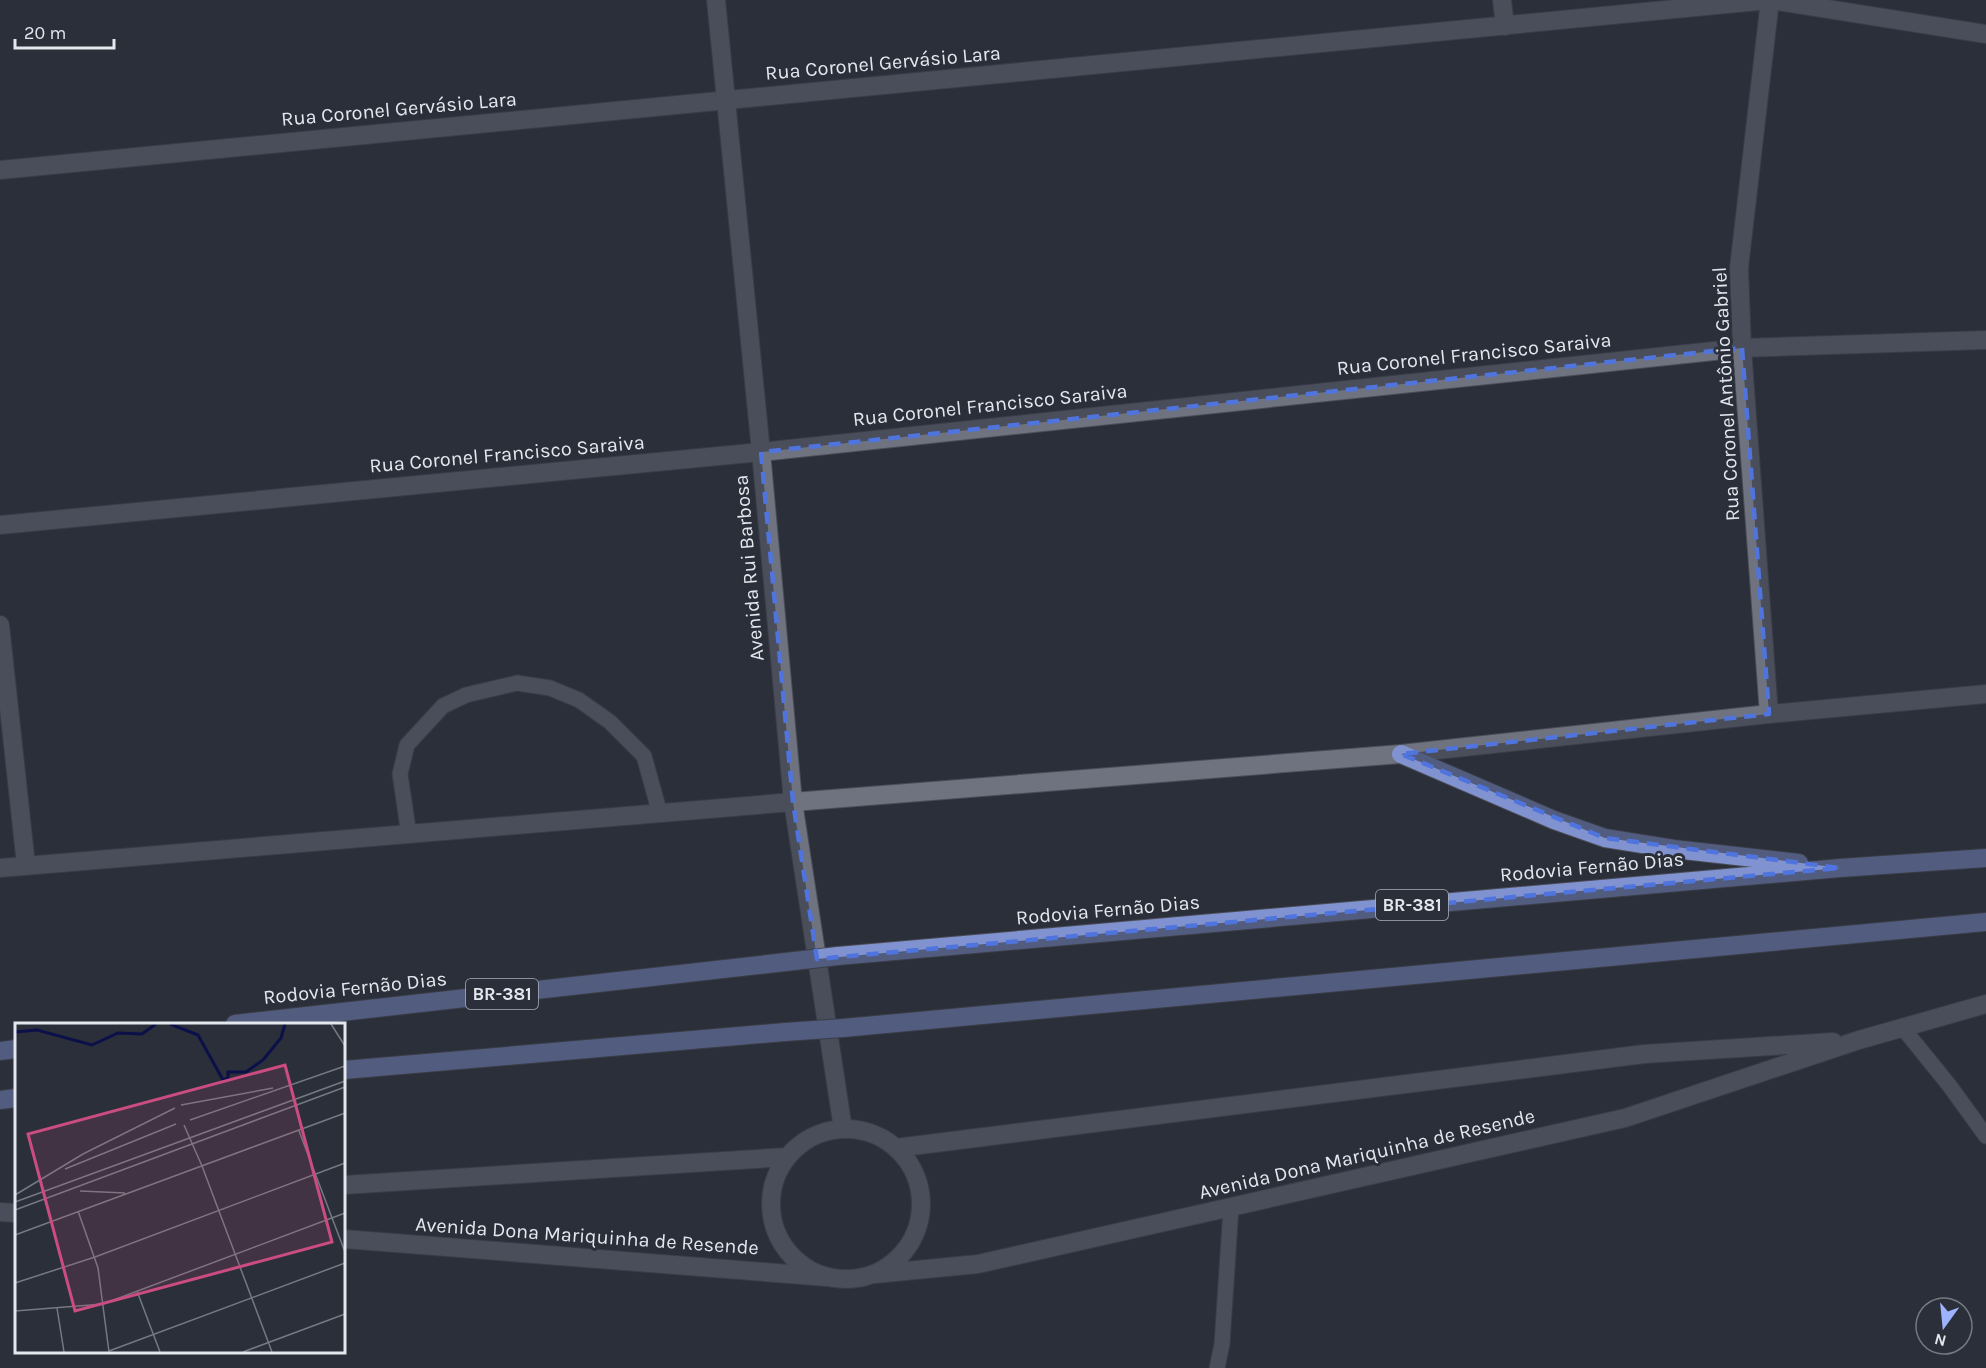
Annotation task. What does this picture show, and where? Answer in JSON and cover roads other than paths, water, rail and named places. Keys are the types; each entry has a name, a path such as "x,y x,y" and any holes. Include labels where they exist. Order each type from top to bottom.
{"highway":[{"path":"1401,754 1554,820 1605,838 1674,849 1840,868"},
{"name":"Rodovia Fernão Dias","path":"244,1023 838,956 1840,868 1986,858"},
{"path":"345,1070 843,1028 1986,922"},
{"path":"0,1051 15,1049"},
{"path":"0,1100 15,1098"}],"main road":[{"name":"Avenida Rui Barbosa","path":"716,0 794,802 843,1129"},
{"path":"1502,0 1505,26"},
{"name":"Rua Coronel Gervásio Lara","path":"0,170 1770,0 1986,34"},
{"name":"Rua Coronel Antônio Gabriel","path":"1769,714 1742,348 1739,268 1770,0"},
{"name":"Rua Coronel Francisco Saraiva","path":"0,525 761,452 1742,348 1986,340"},
{"path":"0,625 26,866"},
{"path":"0,868 1401,754 1769,714 1986,694"},
{"name":"Avenida Dona Mariquinha de Resende","path":"876,1274 978,1264 1625,1119 1859,1040 1986,1004"},
{"name":"Avenida Dona Mariquinha de Resende","path":"896,1148 1644,1054 1859,1040"},
{"path":"843,1129 862,1131 896,1148 912,1168 920,1191 920,1217 912,1240 897,1260 876,1274 851,1280 827,1277 804,1267 786,1250 774,1228 770,1203 775,1178 787,1157 802,1142 822,1133 843,1129"},
{"path":"345,1185 787,1157"},
{"path":"0,1207 15,1206"},
{"path":"0,1212 15,1213"},
{"name":"Avenida Dona Mariquinha de Resende","path":"345,1239 827,1277"}],"lane":[{"path":"409,835 400,774 407,745 443,706 465,695 517,683 550,688 579,700 610,722 644,756 660,814"},
{"path":"1902,1027 1949,1085 1986,1136"},
{"path":"1217,1368 1222,1344 1231,1208"}]}
